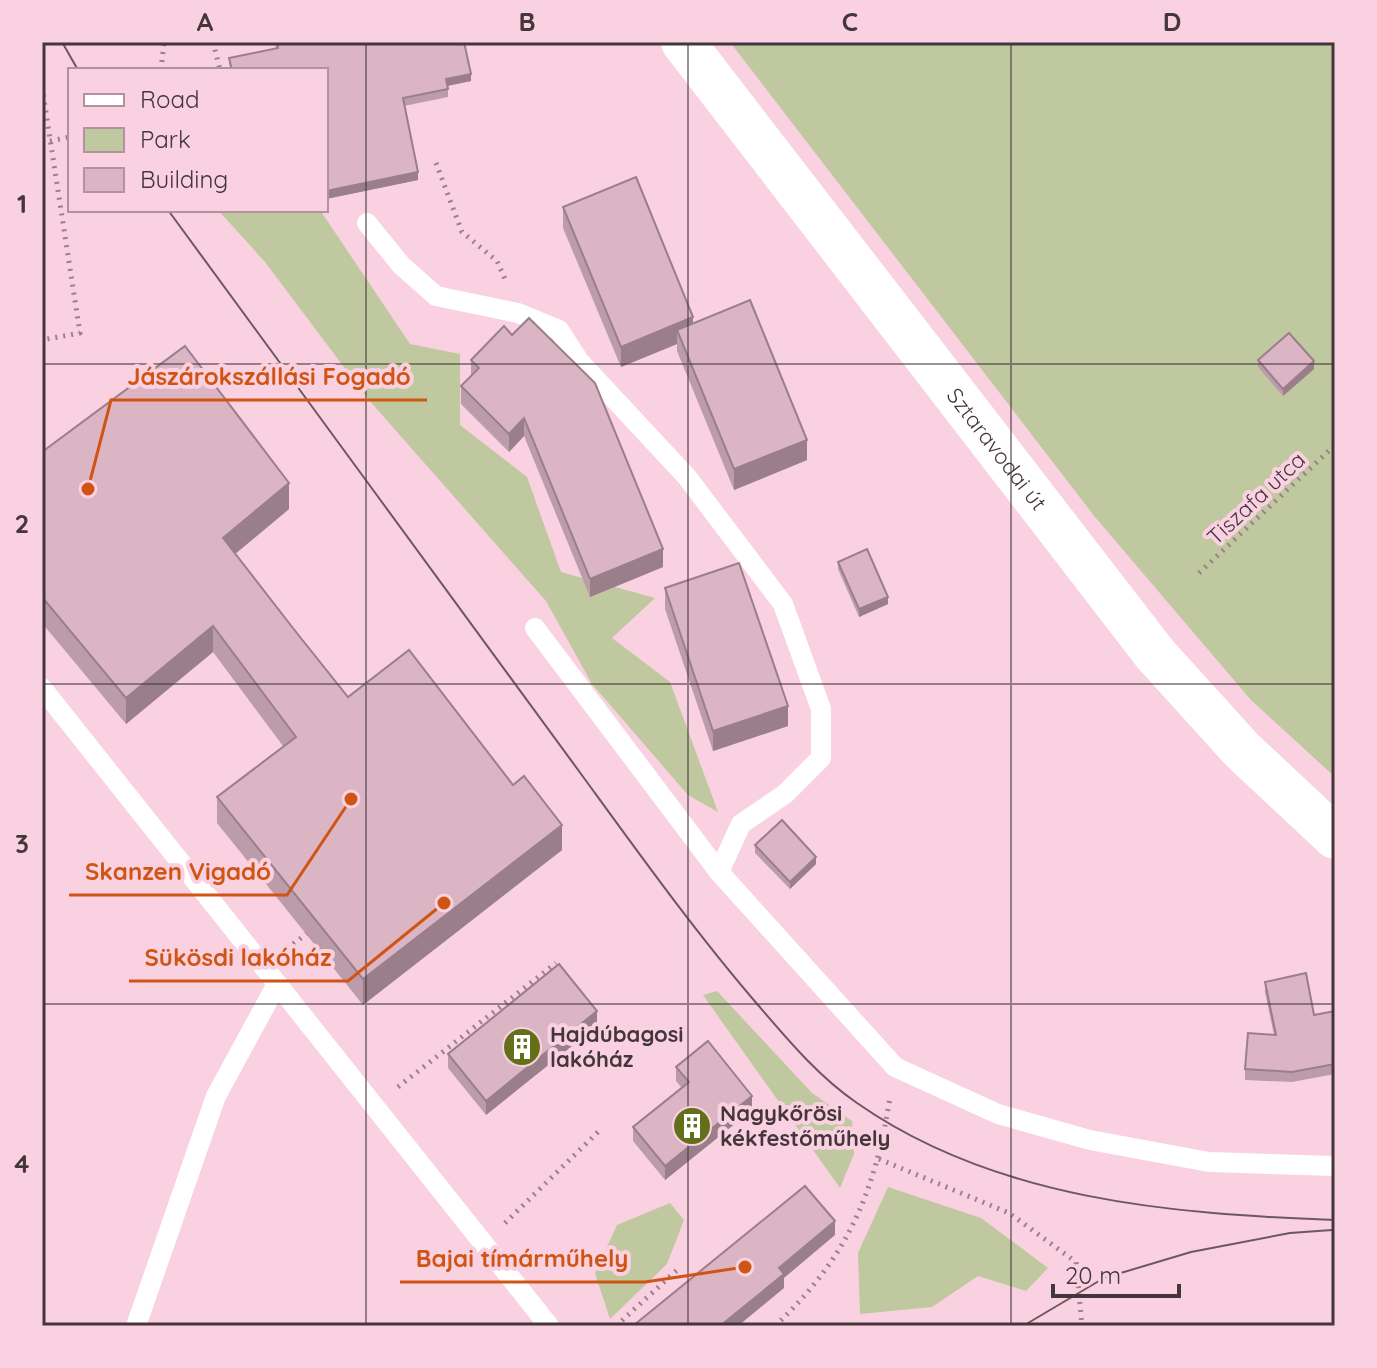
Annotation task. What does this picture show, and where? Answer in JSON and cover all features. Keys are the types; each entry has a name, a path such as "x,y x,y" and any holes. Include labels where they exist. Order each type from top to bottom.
{"street":[{"name":"Sztaravodai út","path":"683,42 1155,654 1242,750 1335,837"}],"lane":[{"path":"367,223 401,265 436,296 518,313 559,330 579,361 696,490 783,604 821,709 821,758 785,794 741,824 719,872"},
{"path":"535,628 719,872 895,1067 998,1114 1090,1140 1209,1162 1335,1166"},
{"path":"42,688 264,966 372,1108 549,1326"},
{"path":"136,1326 216,1096 277,984"}],"path":[{"path":"161,68 164,42"},
{"path":"213,42 220,68"},
{"path":"42,87 80,333 42,340"},
{"path":"50,141 68,137"},
{"path":"436,163 462,232 497,261 518,313"},
{"name":"Tiszafa utca","path":"1199,573 1335,445"},
{"path":"264,966 313,928"},
{"path":"372,1108 556,963"},
{"path":"775,1326 807,1295 856,1225 879,1159 895,1067"},
{"path":"483,1244 598,1132"},
{"path":"879,1159 1009,1213 1076,1262 1082,1326"},
{"path":"616,1326 677,1270"}],"green space":[{"path":"730,42 1335,42 1335,777 1251,700 1095,517"},
{"path":"220,212 321,212 410,344 460,354 460,425 527,477 561,572 655,598 612,638 670,682 718,812 688,795 592,684 546,601 368,399 265,262"},
{"path":"717,991 812,1093 852,1121 854,1154 840,1188 703,995"},
{"path":"888,1187 981,1218 1048,1268 1026,1291 978,1276 932,1307 860,1314 858,1253"},
{"path":"670,1203 684,1220 667,1264 610,1319 595,1273 617,1225"}],"building":[{"path":"277,42 464,42 471,74 446,79 448,89 403,98 418,172 328,191 328,68 232,68 229,58 278,48"},
{"path":"636,177 693,317 621,347 563,207"},
{"path":"750,300 807,440 734,469 677,330"},
{"path":"529,318 595,383 663,549 590,579 524,418 509,434 461,386 479,368 471,360 504,326 512,335"},
{"path":"1289,333 1314,361 1283,389 1258,360"},
{"path":"185,346 289,483 223,538 296,632 348,697 409,650 513,785 524,776 562,825 363,979 217,797 296,737 213,626 126,698 42,597 42,452"},
{"path":"867,549 888,597 859,609 838,562"},
{"path":"739,563 788,706 713,731 665,588"},
{"path":"782,820 816,857 790,882 755,845"},
{"name":"Hajdúbagosi lakóház","path":"559,964 597,1011 486,1101 448,1054"},
{"path":"1306,973 1314,1015 1335,1011 1335,1064 1292,1072 1245,1069 1248,1033 1276,1035 1265,982"},
{"name":"Nagykőrösi kékfestőműhely","path":"708,1041 752,1096 665,1166 633,1127 689,1082 676,1067"},
{"path":"805,1186 835,1221 779,1268 784,1274 720,1326 634,1325"}],"tram line":[{"path":"62,42 77,68"},
{"path":"169,212 669,893 758,1005 830,1082 857,1103 911,1136 967,1161 1026,1181 1087,1196 1148,1206 1335,1220"},
{"path":"1023,1326 1104,1278 1191,1252 1290,1233 1332,1230"}],"place":[{"name":"Jászárokszállási Fogadó","path":"88,489"},
{"name":"Skanzen Vigadó","path":"351,799"},
{"name":"Sükösdi lakóház","path":"444,903"},
{"name":"Hajdúbagosi lakóház","path":"522,1047"},
{"name":"Nagykőrösi kékfestőműhely","path":"692,1126"},
{"name":"Bajai tímárműhely","path":"745,1267"}]}
